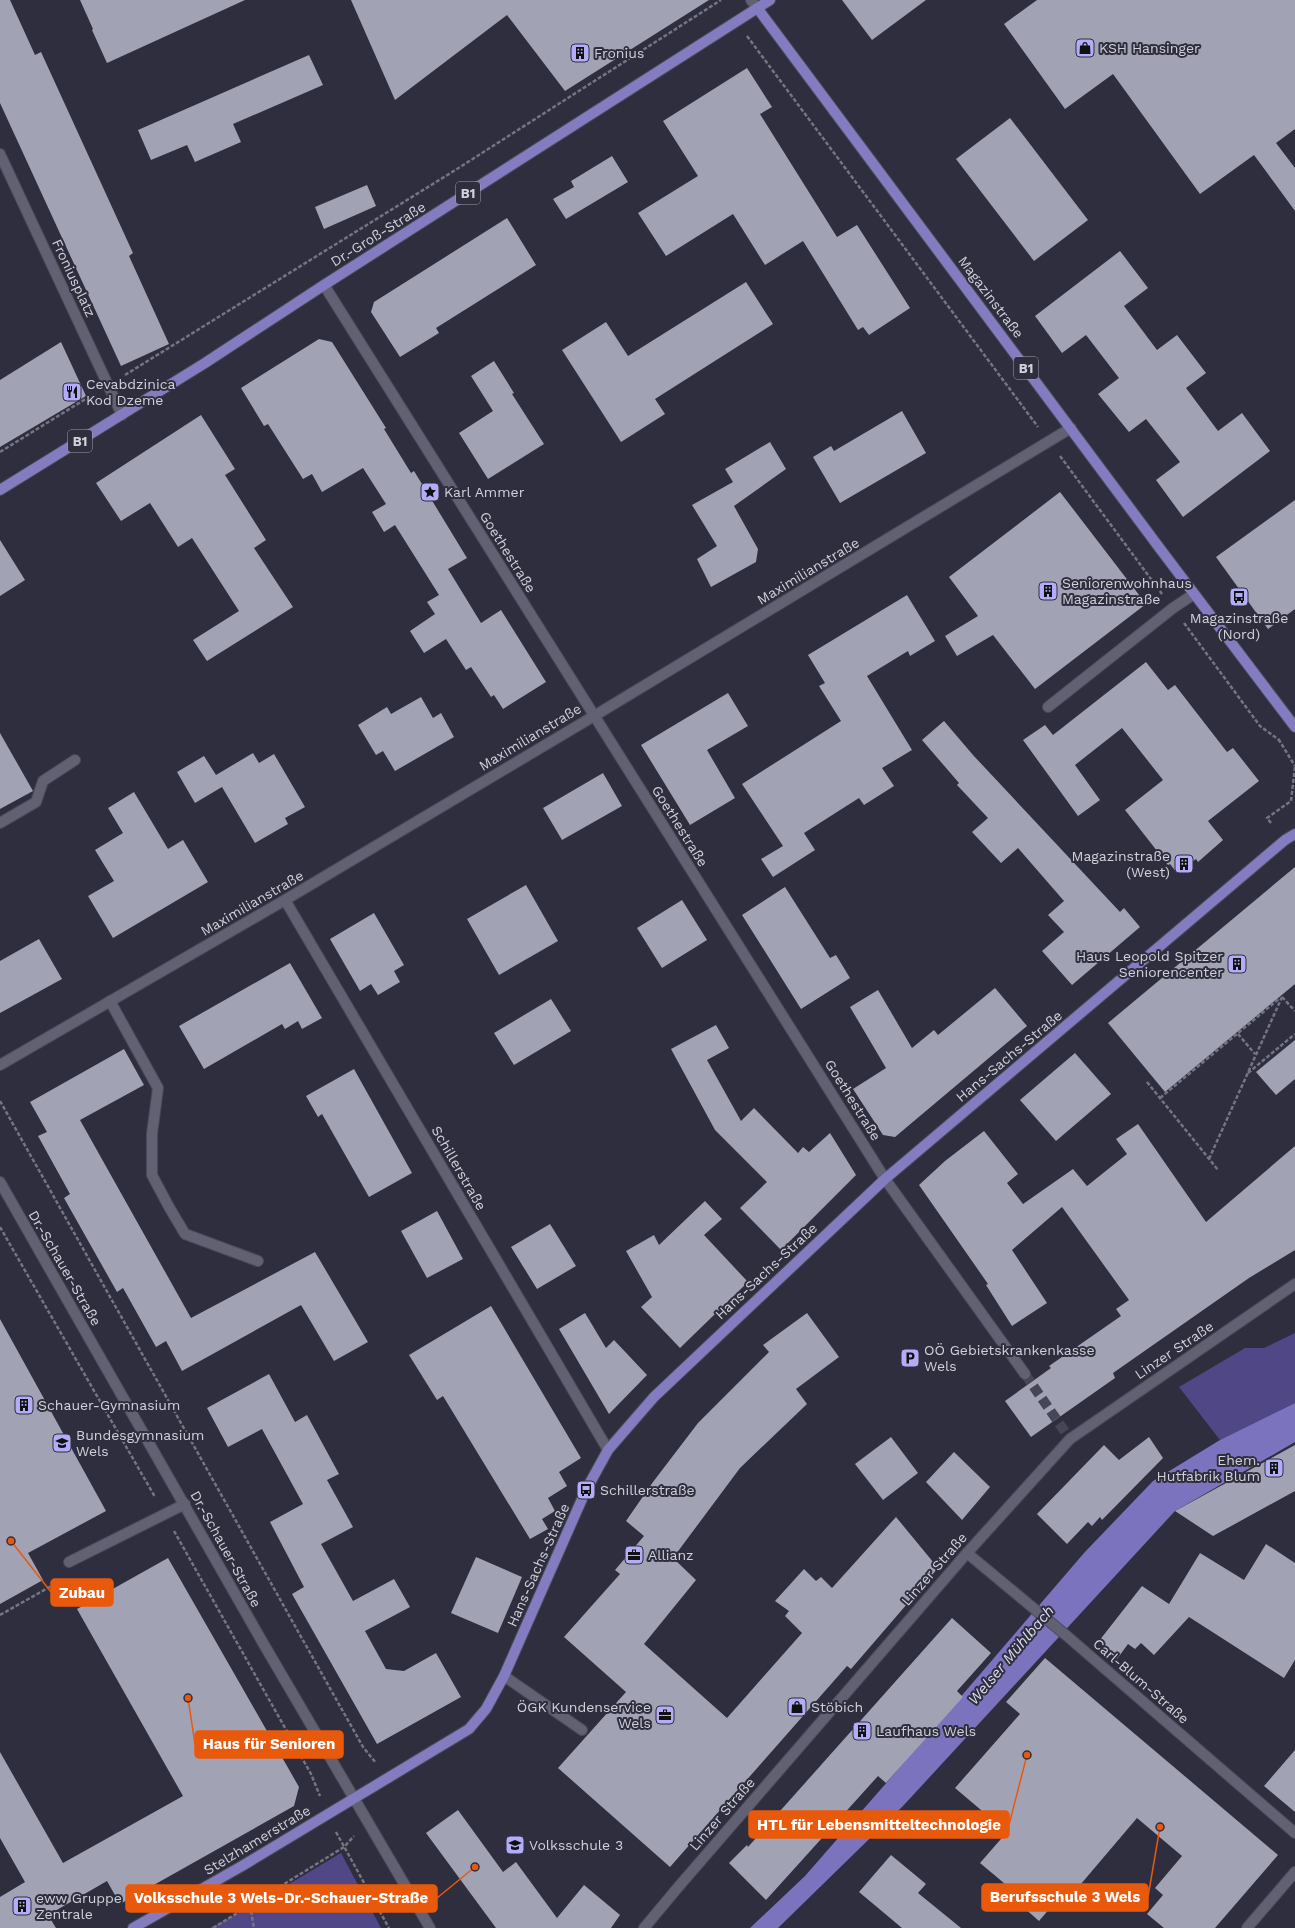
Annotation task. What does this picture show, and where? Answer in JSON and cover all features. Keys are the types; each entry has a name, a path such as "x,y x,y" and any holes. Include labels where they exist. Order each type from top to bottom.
{"main road":[{"name":"Dr.-Groß-Straße","path":"0,490 122,415 770,0"},
{"name":"Magazinstraße","path":"758,9 1194,594 1295,727"},
{"name":"Hans-Sachs-Straße","path":"354,1798 469,1729 486,1709 504,1676 586,1490 608,1450 654,1397 885,1179 1285,840 1295,834"},
{"name":"Stelzhamerstraße","path":"132,1928 242,1866 354,1798"}],"street":[{"name":"Magazinstraße","path":"751,0 758,9"},
{"name":"Froniusplatz","path":"0,154 122,415"},
{"name":"Goethestraße","path":"324,285 885,1179 1025,1374"},
{"name":"Maximilianstraße","path":"0,1066 285,900 594,716 1071,428"},
{"path":"1048,707 1173,608 1194,594"},
{"path":"0,823 36,802 43,781 76,760"},
{"name":"Schillerstraße","path":"285,900 608,1450"},
{"path":"110,1001 158,1088 152,1134 152,1175 169,1207 185,1234 258,1261"},
{"name":"Dr.-Schauer-Straße","path":"0,1182 263,1643 430,1928"},
{"name":"Linzer Straße","path":"644,1928 967,1553 1070,1439 1295,1284"},
{"path":"69,1562 185,1504"},
{"name":"Carl-Blum-Straße","path":"967,1553 1026,1601 1295,1833"},
{"path":"504,1676 582,1730"},
{"path":"1248,1928 1295,1872"}],"path":[{"path":"0,452 457,169 722,0"},
{"path":"736,22 1260,726 1279,740 1295,767 1291,801 1267,818 1271,823"},
{"path":"1279,740 1284,737"},
{"path":"1282,997 1295,1011"},
{"path":"1160,1098 1282,997"},
{"path":"1209,1159 1282,997"},
{"path":"1238,1034 1255,1054"},
{"path":"1246,1075 1295,1034"},
{"path":"1147,1082 1218,1170"},
{"path":"0,1101 363,1747 388,1778"},
{"path":"0,1227 165,1514 311,1774 327,1814 389,1928"},
{"path":"0,1615 62,1580 57,1570 69,1562"},
{"path":"213,1928 344,1847 367,1822"},
{"path":"250,1905 254,1928"}],"shaded area":[{"path":"1295,1333 1295,1403 1220,1440 1179,1387 1245,1348 1264,1348"},
{"path":"341,1853 381,1928 210,1928 254,1905"}],"water":[{"name":"Welser Mühlbach","path":"1295,1403 1295,1442 1175,1511 903,1806 778,1928 750,1928 805,1876 1084,1553 1153,1481 1220,1440"}],"building":[{"path":"0,0 10,0 35,55 41,52 133,253 129,256 169,344 121,366 0,103"},
{"path":"80,0 245,0 107,63"},
{"path":"351,0 709,0 565,91 507,15 395,100"},
{"path":"842,0 926,0 872,40"},
{"path":"1037,0 1295,0 1295,129 1276,143 1295,168 1295,211 1254,155 1200,194 1113,74 1065,109 1004,24"},
{"path":"309,55 323,85 233,124 241,142 195,162 187,145 151,160 138,130"},
{"path":"747,68 772,107 760,114 837,237 857,225 910,308 869,335 863,327 858,330 803,241 765,265 733,214 666,256 638,213 698,176 663,121"},
{"path":"1010,118 1088,220 1034,261 956,159"},
{"path":"612,156 628,182 566,219 553,199 574,187 571,181"},
{"path":"367,185 376,206 324,229 315,207"},
{"path":"507,218 536,265 436,328 439,333 400,357 371,312 374,302"},
{"path":"1120,251 1148,288 1124,306 1157,350 1177,335 1206,373 1186,388 1218,431 1242,413 1270,451 1183,517 1156,480 1180,462 1146,419 1129,432 1098,394 1119,378 1086,335 1062,353 1035,316"},
{"path":"746,282 773,324 655,399 665,414 621,442 562,350 606,322 628,356"},
{"path":"319,339 332,342 386,428 384,429 411,473 414,471 467,558 448,569 481,623 501,610 546,682 503,709 494,695 491,697 471,667 466,670 446,639 424,653 410,631 435,614 427,602 439,595 395,525 384,532 372,512 386,504 363,468 322,492 312,474 303,479 268,424 264,426 241,388"},
{"path":"61,342 86,396 0,447 0,380"},
{"path":"494,361 514,393 512,394 544,444 488,479 459,433 493,411 471,376"},
{"path":"902,411 926,453 840,503 813,457 831,446 834,451"},
{"path":"201,415 235,469 225,475 266,540 254,548 293,607 207,661 193,640 239,611 192,538 178,547 150,503 121,521 96,483"},
{"path":"770,442 786,469 734,506 758,549 756,562 711,587 697,559 717,546 692,505 733,482 725,469"},
{"name":"Seniorenwohnhaus Magazinstraße","path":"1060,492 1146,604 1035,689 993,635 957,656 945,636 978,616 949,577"},
{"path":"1295,500 1295,609 1268,629 1216,557"},
{"path":"0,540 25,580 0,596"},
{"path":"907,595 935,641 910,656 908,651 867,676 912,750 882,768 894,786 864,805 859,798 804,833 815,850 773,877 761,859 783,846 742,784 841,721 819,686 825,683 808,655"},
{"path":"1146,662 1168,690 1175,685 1227,752 1233,748 1259,781 1208,821 1223,840 1198,862 1196,859 1177,873 1170,864 1168,865 1125,810 1163,780 1122,728 1075,765 1100,800 1078,816 1023,740 1045,725 1053,735"},
{"path":"728,693 748,726 707,750 735,798 690,825 641,745"},
{"path":"421,697 433,718 441,713 454,737 395,771 383,751 376,755 358,725 387,707 391,714"},
{"path":"944,721 973,755 1120,912 1124,908 1140,927 1072,985 1042,951 1064,932 1048,915 1064,901 1018,848 1001,863 972,832 988,818 957,785 959,783 922,740"},
{"path":"0,733 33,791 0,809"},
{"path":"253,753 259,763 274,754 305,807 285,818 288,824 255,843 222,787 195,803 177,772 204,756 216,775"},
{"path":"603,773 622,806 562,840 543,808"},
{"path":"134,792 168,849 183,840 208,882 113,938 88,896 114,881 95,850 123,833 108,808"},
{"name":"Haus Leopold Spitzer Seniorencenter","path":"1295,867 1295,984 1165,1092 1108,1023"},
{"path":"526,885 558,941 499,975 467,919"},
{"path":"785,887 830,958 836,955 850,978 801,1009 742,915"},
{"path":"682,900 707,940 662,968 637,928"},
{"path":"374,913 404,965 394,971 400,982 378,995 371,984 360,991 330,939"},
{"path":"39,939 62,979 0,1013 0,961"},
{"path":"290,963 322,1018 302,1029 298,1021 285,1029 282,1024 204,1069 179,1026"},
{"path":"995,988 1027,1026 895,1137 883,1135 853,1089 886,1068 850,1007 878,990 912,1048 934,1030 938,1035"},
{"path":"551,999 571,1031 514,1065 494,1033"},
{"path":"716,1025 729,1048 707,1060 741,1121 754,1108 798,1153 803,1147 809,1152 830,1133 856,1175 781,1250 740,1208 767,1182 715,1130 671,1049"},
{"path":"1295,1040 1295,1079 1276,1095 1256,1072"},
{"path":"124,1049 144,1085 80,1120 191,1318 315,1252 368,1342 334,1361 301,1305 182,1371 166,1341 156,1347 123,1288 117,1292 64,1198 70,1194 38,1136 47,1132 30,1102"},
{"path":"1075,1053 1111,1094 1056,1141 1020,1100"},
{"path":"354,1069 412,1173 369,1197 322,1114 318,1117 306,1096"},
{"path":"1138,1124 1206,1222 1295,1146 1295,1250 1249,1278 1113,1373 1115,1378 1031,1437 1005,1401 1051,1368 1049,1366 1121,1316 1116,1309 1129,1300 1062,1207 1012,1250 1047,1303 1012,1326 986,1285 988,1284 919,1185 945,1161 984,1131 1018,1174 1007,1183 1023,1204 1073,1169 1087,1186 1127,1154 1116,1139"},
{"path":"705,1201 722,1219 704,1235 748,1282 680,1348 641,1307 652,1297 626,1251 654,1235 659,1245"},
{"path":"437,1211 463,1259 427,1278 401,1231"},
{"path":"550,1224 576,1266 537,1289 511,1247"},
{"path":"491,1306 581,1458 559,1472 567,1486 548,1498 555,1511 542,1519 548,1529 530,1539 443,1396 437,1400 409,1355"},
{"path":"585,1313 606,1348 614,1340 647,1375 609,1414 559,1329"},
{"path":"807,1313 839,1357 796,1389 807,1404 740,1468 673,1558 696,1580 644,1644 727,1718 802,1633 785,1616 789,1611 775,1601 804,1569 816,1581 821,1577 832,1588 896,1517 938,1568 851,1669 847,1666 670,1867 558,1768 626,1692 564,1637 620,1574 615,1570 644,1536 626,1521 653,1482 698,1423 769,1352 763,1345"},
{"name":"Schauer-Gymnasium","path":"0,1319 106,1511 28,1553 43,1580 0,1604"},
{"path":"269,1374 295,1422 307,1415 339,1474 327,1480 353,1527 321,1544 353,1601 394,1579 410,1607 365,1631 386,1669 404,1671 436,1653 461,1697 377,1744 292,1594 304,1587 270,1522 303,1504 262,1429 228,1447 207,1408"},
{"path":"891,1437 918,1473 883,1500 855,1464"},
{"path":"1149,1437 1163,1458 1102,1520 1100,1517 1092,1526 1088,1522 1067,1544 1037,1514 1104,1445 1119,1460"},
{"name":"Ehem. Hutfabrik Blum","path":"1295,1445 1295,1491 1213,1536 1175,1511"},
{"path":"954,1452 990,1487 962,1520 926,1482"},
{"path":"1266,1544 1295,1563 1295,1660 1284,1678 1189,1617 1154,1655 1141,1643 1135,1649 1128,1644 1117,1659 1099,1641 1142,1586 1169,1604 1200,1553 1244,1580"},
{"path":"476,1557 522,1577 498,1633 451,1613"},
{"path":"168,1558 299,1787 294,1806 120,1904 107,1881 48,1915 56,1928 0,1928 0,1897 25,1882 0,1838 0,1752 63,1863 183,1796 77,1609"},
{"path":"952,1618 991,1653 957,1691 963,1697 886,1783 878,1776 766,1900 729,1863 747,1845 748,1847"},
{"path":"1045,1658 1278,1855 1215,1928 1164,1928 1147,1914 1163,1895 1155,1888 1182,1856 1137,1818 1075,1891 1069,1886 1039,1921 1013,1898 1017,1894 980,1863 1007,1832 955,1788 1020,1714 1006,1702"},
{"path":"1295,1750 1295,1812 1264,1786"},
{"path":"458,1810 503,1872 516,1862 557,1918 584,1885 620,1915 611,1928 496,1928 426,1833"},
{"path":"891,1855 926,1884 918,1893 961,1928 902,1928 859,1892"}],"tunnel":[{"path":"1025,1374 1070,1439"}],"place":[{"name":"KSH Hansinger","path":"1085,48"},
{"name":"Fronius","path":"580,53"},
{"name":"Cevabdzinica Kod Dzeme","path":"72,392"},
{"name":"Karl Ammer","path":"430,492"},
{"name":"Seniorenwohnhaus Magazinstraße","path":"1048,591"},
{"name":"Magazinstraße (Nord)","path":"1239,597"},
{"name":"Magazinstraße (West)","path":"1184,864"},
{"name":"Haus Leopold Spitzer Seniorencenter","path":"1237,964"},
{"name":"OÖ Gebietskrankenkasse Wels","path":"910,1358"},
{"name":"Schauer-Gymnasium","path":"24,1405"},
{"name":"Bundesgymnasium Wels","path":"62,1443"},
{"name":"Ehem. Hutfabrik Blum","path":"1274,1468"},
{"name":"Schillerstraße","path":"586,1490"},
{"name":"Zubau","path":"11,1541"},
{"name":"Allianz","path":"634,1555"},
{"name":"Haus für Senioren","path":"188,1698"},
{"name":"Stöbich","path":"797,1707"},
{"name":"ÖGK Kundenservice Wels","path":"665,1715"},
{"name":"Laufhaus Wels","path":"862,1731"},
{"name":"HTL für Lebensmitteltechnologie","path":"1027,1755"},
{"name":"Berufsschule 3 Wels","path":"1160,1827"},
{"name":"Volksschule 3","path":"515,1845"},
{"name":"Volksschule 3 Wels-Dr.-Schauer-Straße","path":"475,1867"},
{"name":"eww Gruppe Zentrale","path":"22,1906"}]}
